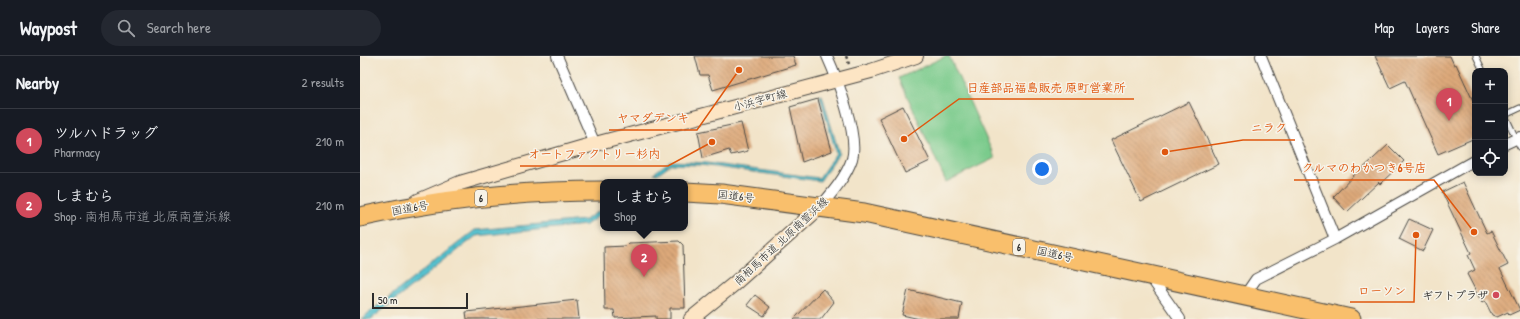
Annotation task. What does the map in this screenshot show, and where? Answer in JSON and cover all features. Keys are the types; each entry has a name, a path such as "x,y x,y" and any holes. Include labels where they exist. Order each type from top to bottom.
{"highway":[{"name":"国道6号","path":"360,217 453,200 496,196 600,191"},
{"name":"国道6号","path":"688,192 721,194 864,213 1351,319"}],"main road":[{"name":"小浜字町線","path":"399,209 460,183 595,144 871,71 916,56"},
{"name":"南相馬市道 北原南萱浜線","path":"691,319 734,284 820,207"}],"street":[{"path":"557,56 595,144"},
{"name":"南相馬市道 北原南萱浜線","path":"820,207 833,192 852,158 853,138 838,80 827,56"},
{"path":"1261,56 1335,239"},
{"path":"1508,143 1519,141"},
{"path":"1245,295 1256,279 1335,239 1472,162"},
{"path":"1149,275 1180,319"}],"lane":[{"path":"1476,56 1482,68"},
{"path":"1508,114 1520,108"},
{"path":"1508,121 1519,141"}],"path":[{"path":"846,56 850,65"}],"green space":[{"path":"946,56 949,56 995,158 946,182 899,78"}],"water":[{"path":"822,95 839,153 820,181 701,165 671,164 657,174 654,173 670,161 706,163 819,178 836,153 820,96"},
{"path":"600,210 600,215 586,225 476,236 371,319 361,319 475,230 585,220"}],"building":[{"path":"695,56 793,56 796,65 713,90 708,75 700,75"},
{"path":"1375,56 1450,56 1454,65 1456,64 1472,99 1472,139 1438,154 1405,81 1390,88"},
{"path":"818,99 832,151 802,162 790,107"},
{"path":"1189,102 1219,164 1141,202 1111,140"},
{"path":"903,106 930,161 905,173 879,118"},
{"path":"741,123 748,151 731,155 729,150 703,158 698,132"},
{"path":"1388,145 1404,161 1347,212 1333,197 1357,172 1358,173"},
{"path":"1463,182 1487,233 1491,231 1508,265 1500,269 1520,310 1509,315 1508,312 1497,317 1492,315 1485,301 1482,303 1467,274 1475,270 1468,255 1471,253 1442,192"},
{"path":"1409,219 1433,230 1423,251 1399,239"},
{"path":"679,241 683,245 685,308 670,308 670,319 656,319 656,316 615,318 614,310 605,310 604,247 626,246 629,243"},
{"path":"823,289 834,302 821,319 794,319"},
{"path":"908,290 962,303 959,319 920,319 902,315"},
{"path":"755,295 770,307 764,316 747,305"},
{"path":"577,300 579,319 467,319 466,312"}],"place":[{"name":"ヤマダデンキ","path":"739,70"},
{"name":"ツルハドラッグ","path":"1449,121"},
{"name":"日産部品福島販売 原町営業所","path":"904,139"},
{"name":"オートファクトリー杉内","path":"712,142"},
{"name":"ニラク","path":"1165,152"},
{"name":"クルマのわかつき6号店","path":"1474,232"},
{"name":"ローソン","path":"1416,235"},
{"name":"しまむら","path":"644,277"},
{"name":"ギフトプラザ","path":"1496,295"}]}
